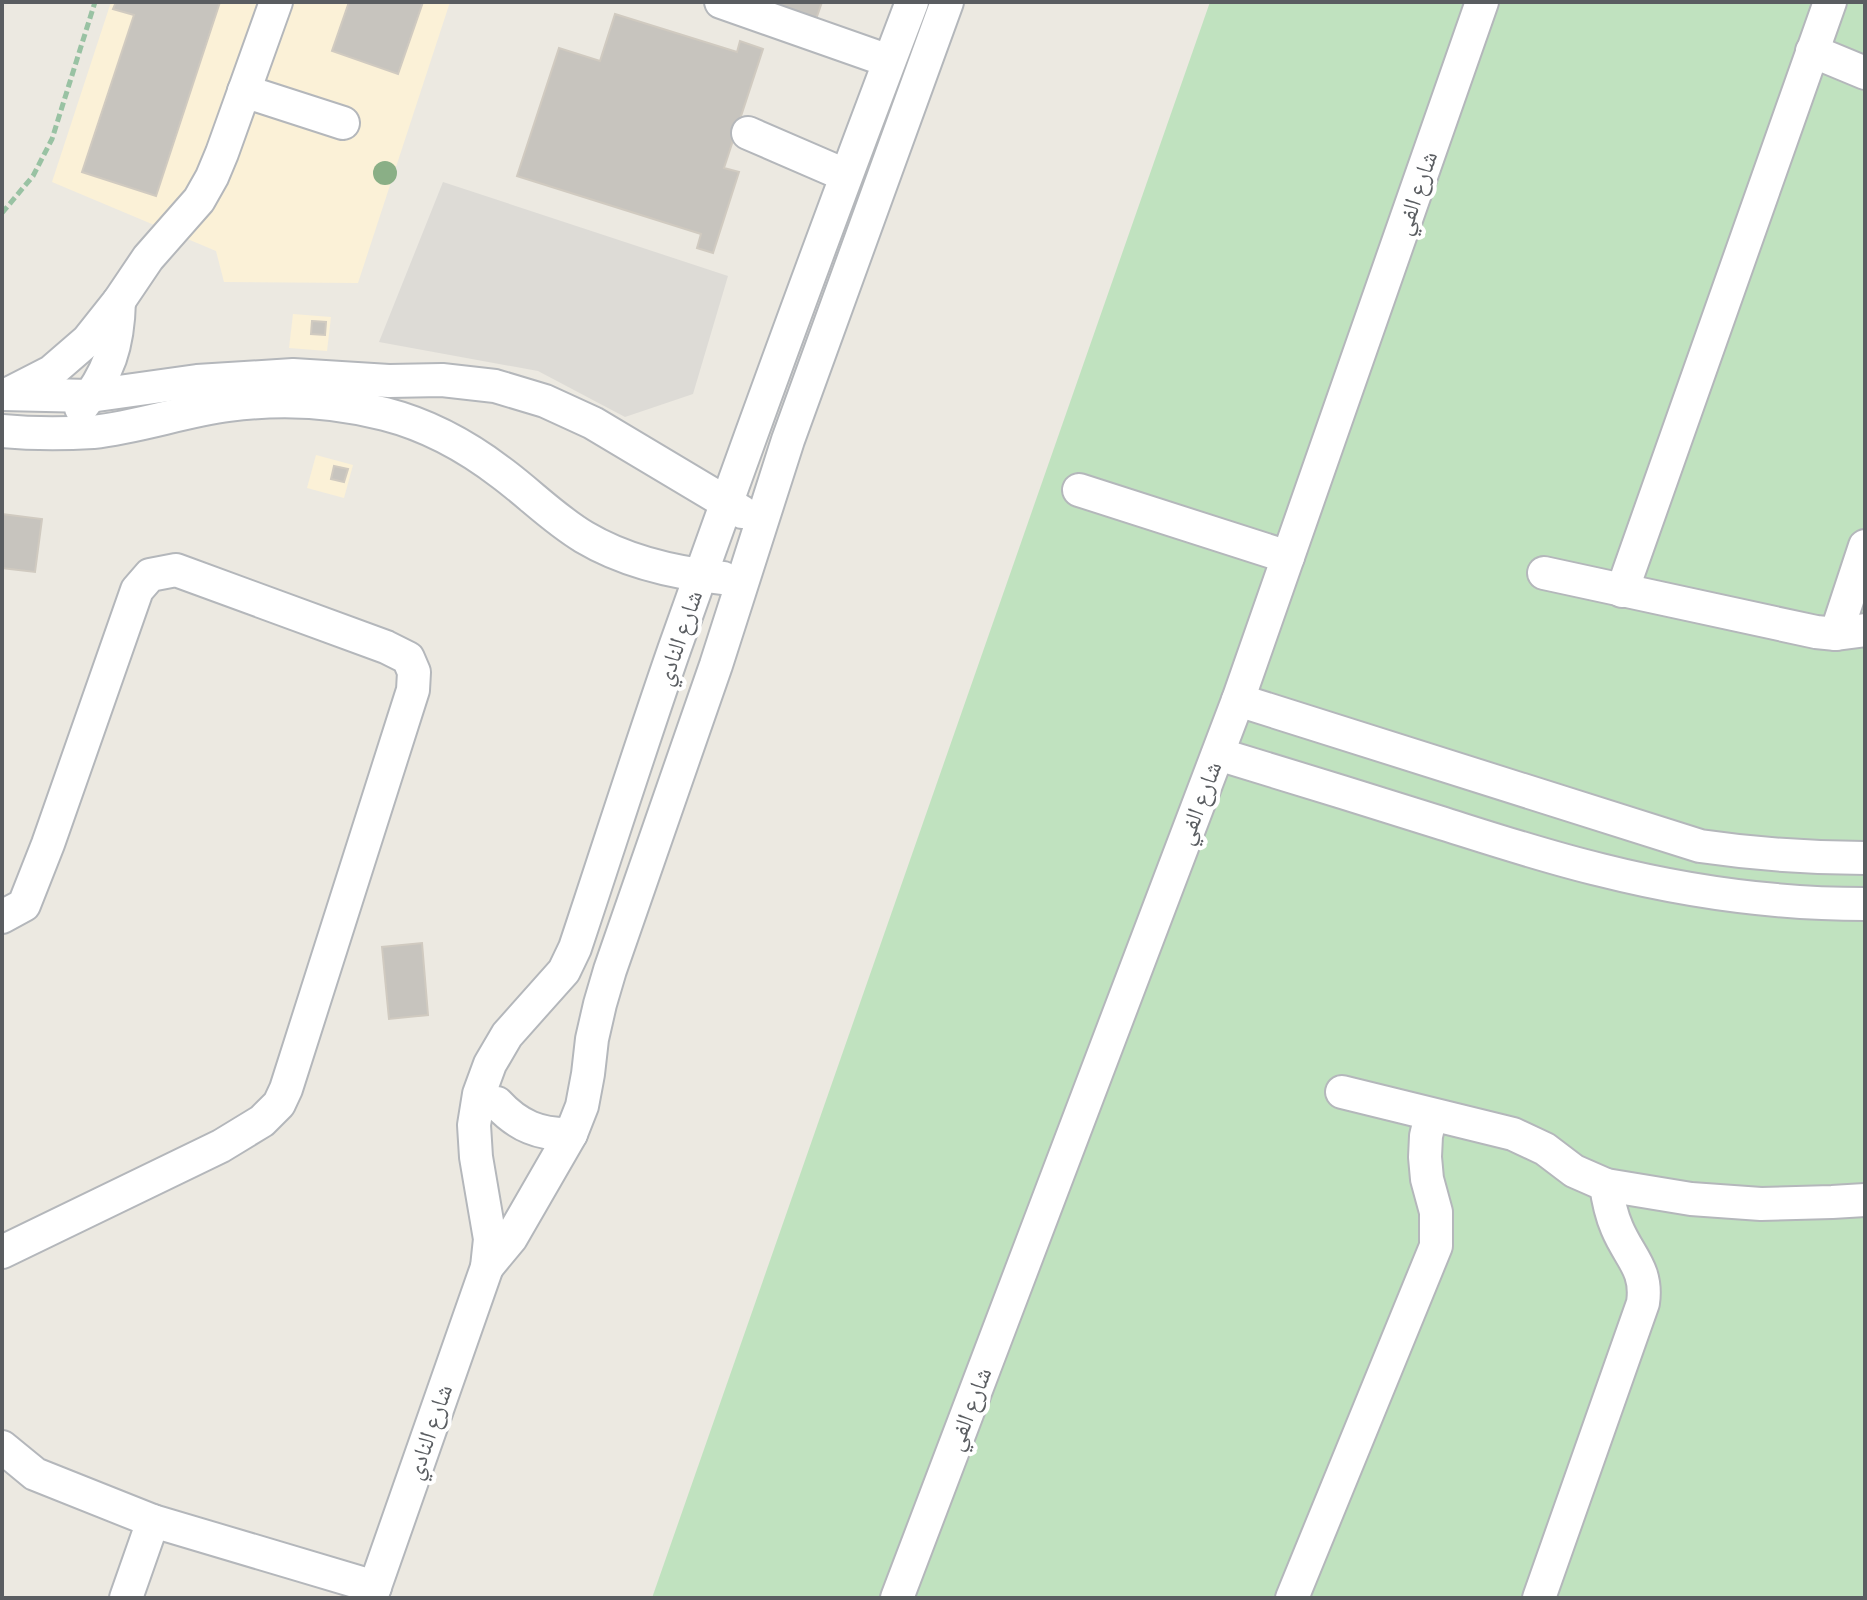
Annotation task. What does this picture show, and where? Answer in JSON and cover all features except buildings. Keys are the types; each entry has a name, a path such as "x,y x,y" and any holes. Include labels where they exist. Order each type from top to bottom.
{"street":[{"path":"5,394 51,372 88,340 148,258 199,200 212,177 276,2"},
{"path":"721,2 889,61"},
{"name":"شارع النادي","path":"373,1593 487,1267 490,1239 474,1125 479,1094 490,1064 507,1035 564,971 575,948 674,651 845,175 912,2"},
{"name":"شارع النادي","path":"487,1267 511,1238 571,1134 582,1106 600,1004 716,665 788,440 947,2"},
{"name":"شارع الفي","path":"897,1598 1238,700 1482,2"},
{"path":"1622,591 1830,2"},
{"path":"1812,51 1865,73"},
{"path":"244,91 343,123"},
{"path":"748,133 845,175"},
{"path":"47,435 70,418 101,380 113,353 119,301"},
{"path":"5,394 90,396 197,381 293,375 389,381 442,380 495,386 545,401 593,423 762,525"},
{"path":"2,431 47,435 95,432 230,405 274,402 353,407 387,414 450,440 504,475 556,519 608,549 654,566 701,576 743,580"},
{"path":"1079,490 1288,557"},
{"path":"1544,573 1816,632 1851,632 1865,546"},
{"path":"2,917 24,905 137,590 150,575 176,570 386,647 408,658 414,672 413,690 279,1104 262,1121 221,1146 2,1252"},
{"path":"1238,700 1700,846 1759,854 1865,858"},
{"path":"1218,754 1601,871 1740,897 1811,904 1865,904"},
{"path":"486,1213 489,1141 497,1103 531,1034 570,983 575,972 575,948"},
{"path":"1342,1092 1513,1134 1545,1149 1574,1171 1606,1185 1691,1199 1761,1204 1865,1200"},
{"path":"497,1103 508,1116 538,1132 571,1134"},
{"path":"1292,1598 1436,1246 1436,1212 1425,1157 1431,1115"},
{"path":"1539,1598 1643,1303 1643,1276 1618,1230 1606,1185"},
{"path":"2,1447 35,1474 153,1521 373,1593"},
{"path":"126,1598 153,1521"}],"path":[{"path":"2,213 33,176 52,139 95,2"}],"shaded area":[{"path":"111,2 450,2 358,283 224,282 216,251 52,182"},
{"path":"443,182 728,276 693,394 625,417 538,371 379,342"},
{"path":"293,314 331,317 327,351 289,348"},
{"path":"316,455 353,465 344,498 307,488"}],"green space":[{"path":"1210,2 1865,2 1865,1598 652,1598"}]}
